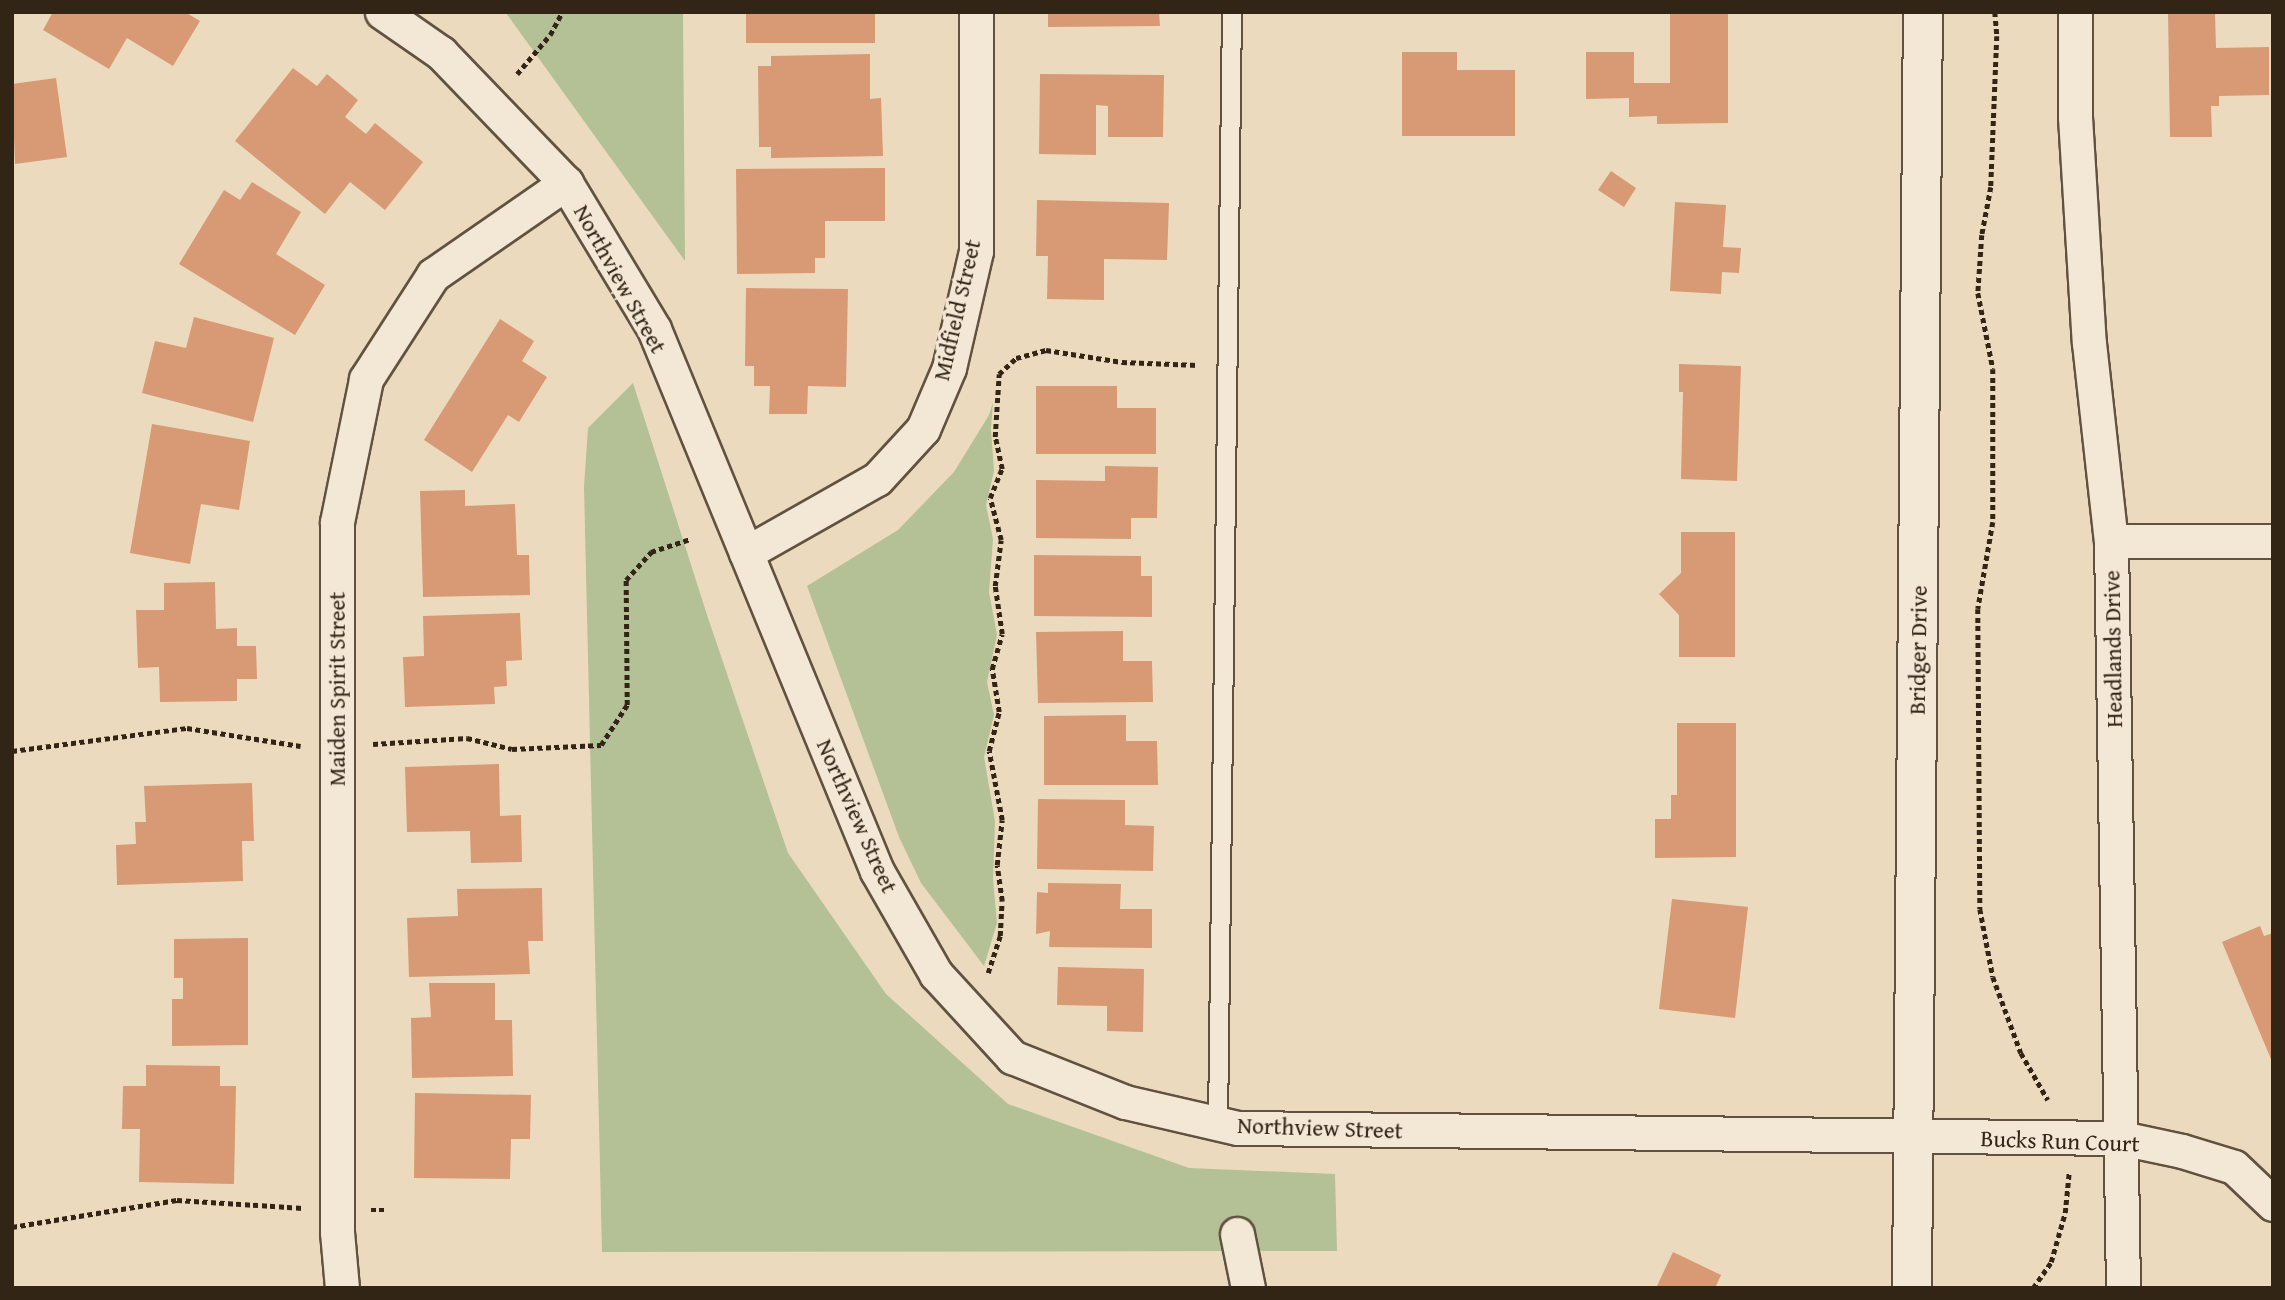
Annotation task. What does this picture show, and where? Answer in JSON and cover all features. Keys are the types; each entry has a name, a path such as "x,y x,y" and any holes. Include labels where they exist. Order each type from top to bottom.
{"main road":[{"name":"Bridger Drive","path":"1912,1288 1923,12"}],"street":[{"name":"Northview Street","path":"382,12 441,54 566,183 653,329 877,871 936,974 1012,1056 1125,1102 1238,1128 1913,1138"},
{"name":"Midfield Street","path":"746,553 877,479 923,429 948,368 976,251 976,12"},
{"name":"Headlands Drive","path":"2075,12 2075,117 2089,343 2111,541 2123,1288"},
{"name":"Maiden Spirit Street","path":"342,1288 337,1209 337,522 366,379 433,275 566,183"},
{"path":"2111,541 2273,541"},
{"name":"Bucks Run Court","path":"1913,1138 2121,1138 2182,1150 2234,1167 2273,1205"},
{"path":"1237,1234 1248,1288"}],"lane":[{"path":"1217,1124 1232,12"}],"path":[{"path":"517,74 550,35 562,12"},
{"path":"1994,12 1997,36 1991,187 1982,235 1978,293 1993,369 1993,522 1978,609 1980,909 1993,977 2021,1053 2054,1111 2071,1177 2065,1213 2050,1262 2033,1288"},
{"path":"988,972 1000,936 1002,901 997,865 1002,820 989,751 999,712 992,669 1002,634 995,586 1001,540 990,498 1002,469 995,437 999,374 1016,358 1046,350 1122,362 1227,367"},
{"path":"12,751 187,728 288,746 467,738 512,749 601,745 628,705 625,580 651,552 690,539"},
{"path":"12,1227 177,1200 388,1210"}],"green space":[{"path":"683,12 685,261 506,13"},
{"path":"633,383 708,618 788,853 886,994 1008,1104 1189,1168 1335,1174 1337,1251 602,1252 584,487 588,428"},
{"path":"993,402 991,429 994,471 986,505 993,539 989,592 997,635 987,682 994,715 984,757 995,821 993,880 997,923 984,966 921,883 899,837 807,586 898,530 954,472 989,415"}],"building":[{"path":"53,12 185,12 200,21 173,66 127,38 109,69 43,30"},
{"path":"746,12 875,12 875,43 746,43"},
{"path":"1048,12 1159,12 1160,26 1048,27"},
{"path":"1670,12 1728,12 1728,123 1657,124 1657,116 1629,117 1629,98 1586,99 1586,52 1634,52 1634,83 1670,83"},
{"path":"2168,12 2215,12 2216,48 2269,47 2269,95 2219,96 2219,106 2211,106 2212,137 2170,137"},
{"path":"1402,52 1457,52 1457,70 1515,70 1515,136 1402,136"},
{"path":"870,54 870,99 881,98 883,156 771,158 771,147 759,147 758,66 771,66 771,56"},
{"path":"293,68 317,86 327,74 358,100 345,117 366,134 375,123 423,162 385,210 350,182 325,214 235,141"},
{"path":"1040,74 1164,75 1163,137 1108,137 1108,106 1096,105 1096,155 1039,154"},
{"path":"56,78 67,157 15,164 12,84"},
{"path":"885,168 885,221 825,221 825,258 815,258 815,273 737,274 736,169"},
{"path":"1611,171 1636,188 1624,207 1598,190"},
{"path":"252,182 301,212 276,254 325,285 295,335 179,264 224,190 240,200"},
{"path":"1037,200 1169,203 1167,260 1104,259 1104,300 1047,299 1048,256 1036,256"},
{"path":"1675,202 1726,205 1723,247 1741,248 1739,273 1722,272 1721,294 1670,291"},
{"path":"746,288 848,289 846,387 808,386 807,414 769,414 770,386 754,386 754,366 745,366"},
{"path":"194,317 274,338 253,422 142,393 155,341 186,348"},
{"path":"500,319 534,341 522,361 547,377 519,422 508,415 472,472 424,440"},
{"path":"1679,364 1741,366 1737,481 1681,479 1683,392 1679,392"},
{"path":"1036,386 1117,386 1117,408 1156,408 1156,454 1036,454"},
{"path":"152,424 250,441 239,510 201,504 190,564 130,553"},
{"path":"1105,466 1158,467 1157,518 1131,518 1131,539 1036,538 1036,480 1105,481"},
{"path":"465,490 465,506 515,504 517,555 529,555 530,595 423,597 420,491"},
{"path":"1681,532 1735,532 1735,657 1679,657 1679,615 1659,594 1681,573"},
{"path":"1034,555 1141,556 1141,576 1152,576 1152,617 1034,616"},
{"path":"215,582 216,629 237,628 237,646 256,646 257,679 237,679 237,701 160,702 159,667 138,668 136,610 164,610 164,583"},
{"path":"520,613 522,660 506,661 507,686 494,687 495,704 405,707 403,657 424,656 423,616"},
{"path":"1123,631 1123,661 1152,661 1153,702 1038,703 1036,632"},
{"path":"1126,715 1126,741 1157,741 1158,785 1044,785 1044,716"},
{"path":"1677,723 1736,723 1736,857 1655,858 1655,819 1671,819 1671,795 1677,795"},
{"path":"499,764 500,816 521,815 522,862 471,863 470,831 407,832 405,767"},
{"path":"252,783 254,841 242,841 243,881 117,885 116,845 136,844 135,822 146,822 144,786"},
{"path":"1038,799 1125,800 1125,825 1154,826 1153,871 1037,869"},
{"path":"1048,883 1121,884 1120,909 1152,909 1152,948 1049,947 1050,931 1036,934 1037,892 1048,893"},
{"path":"542,888 543,941 528,941 530,974 409,977 407,918 458,916 457,889"},
{"path":"1672,899 1748,907 1735,1018 1659,1009"},
{"path":"2260,926 2264,936 2273,933 2273,1064 2222,942"},
{"path":"248,938 248,1045 172,1046 172,999 183,999 183,978 174,978 174,939"},
{"path":"1058,967 1144,969 1143,1032 1107,1031 1107,1006 1057,1005"},
{"path":"429,983 495,983 495,1020 512,1020 513,1076 412,1078 411,1018 431,1017"},
{"path":"146,1065 220,1066 220,1086 236,1086 234,1184 139,1182 140,1129 122,1129 123,1086 146,1086"},
{"path":"415,1093 531,1095 530,1139 511,1139 510,1179 414,1178"},
{"path":"1673,1252 1721,1275 1715,1288 1656,1288"}]}
